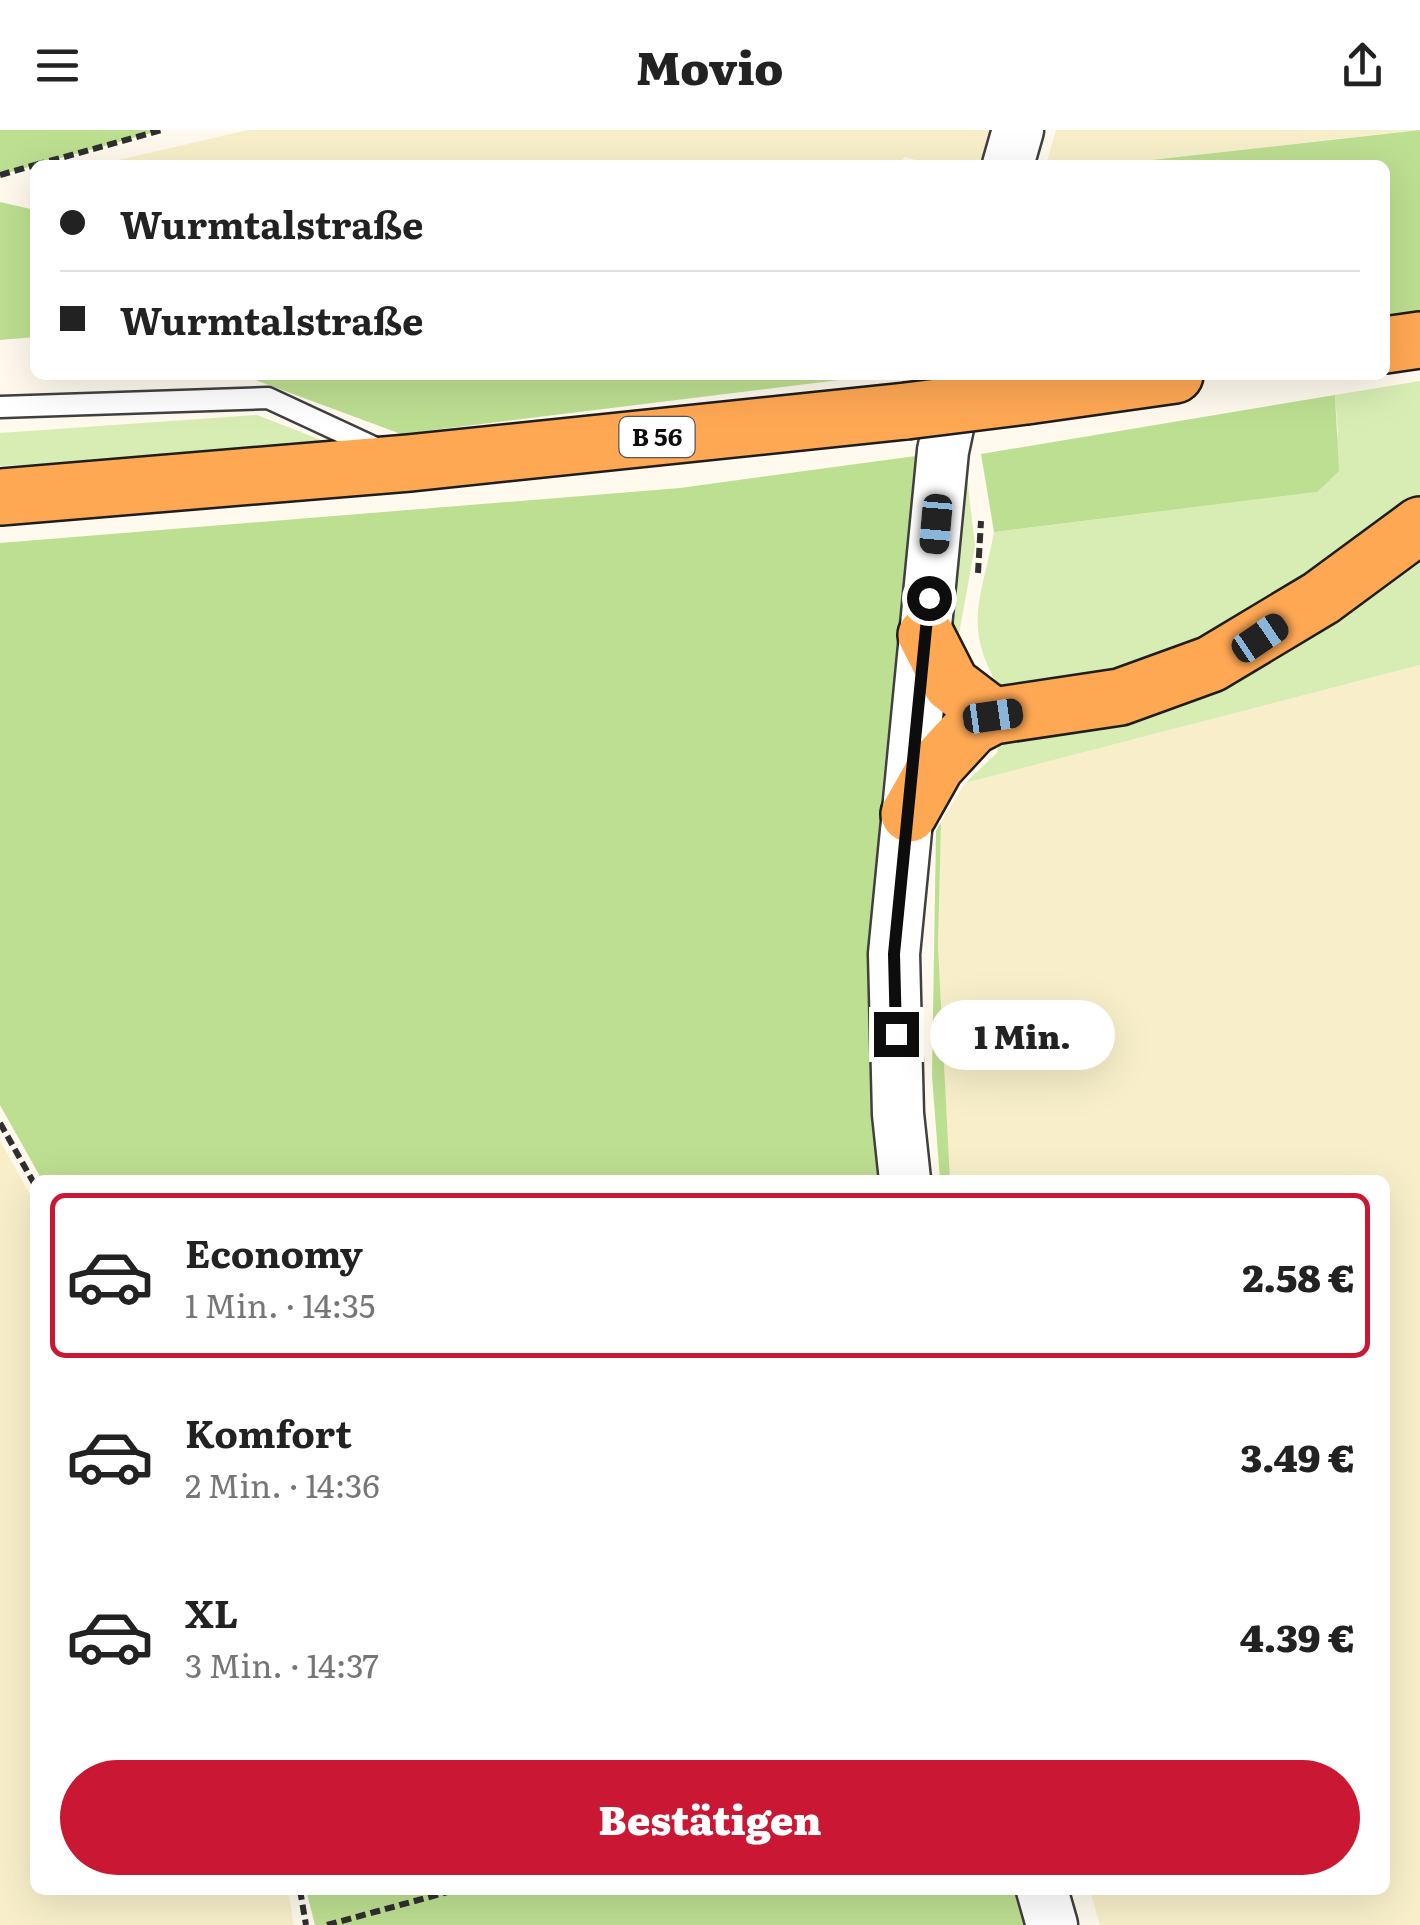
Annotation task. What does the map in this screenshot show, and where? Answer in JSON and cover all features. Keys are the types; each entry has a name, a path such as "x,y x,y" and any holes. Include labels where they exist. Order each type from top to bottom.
{"highway":[{"path":"1390,344 1420,340"},
{"name":"B 56","path":"0,497 409,463 906,410 1140,380"},
{"path":"909,814 953,743 993,716 1120,697 1211,664 1321,598 1420,524"},
{"path":"926,635 940,671 993,716"}],"street":[{"path":"1009,160 1018,130"},
{"path":"905,1175 898,1114 894,954 943,451 958,380"},
{"path":"1043,1895 1052,1925"}],"lane":[{"path":"0,407 268,398 409,463"}],"path":[{"path":"53,160 162,130"},
{"path":"0,175 30,166"},
{"path":"0,1123 30,1176"},
{"path":"301,1895 306,1925"},
{"path":"326,1925 437,1895"}],"shaded area":[{"path":"248,130 1005,130 996,160 119,160"},
{"path":"1056,130 1416,130 1150,160 1047,160"},
{"path":"1420,665 1420,1925 1100,1925 1091,1895 1390,1895 1390,1175 950,1175 938,946 941,823 965,783"},
{"path":"0,1140 30,1195 30,1895 289,1895 294,1925 0,1925"}],"green space":[{"path":"0,130 162,130 54,160 30,160 30,167 0,175"},
{"path":"1420,130 1420,313 1390,316 1390,160 1151,160"},
{"path":"0,202 30,209 30,337 0,340"},
{"path":"255,380 839,380 401,434"},
{"path":"1420,381 1420,500 1290,598 1128,672 1001,691 989,669 978,631 980,596 994,532 1317,492 1338,435 1335,395"},
{"path":"1335,395 1339,471 1317,492 994,532 981,454"},
{"path":"257,415 329,443 235,454 0,466 0,433"},
{"path":"923,455 889,726 873,908 873,1089 880,1175 39,1175 0,1105 0,543 680,488"},
{"path":"959,455 965,458 975,546 957,645 950,653"},
{"path":"1420,547 1420,665 965,783 997,753 999,733"},
{"path":"965,783 941,823 938,946 950,1175 940,1175 932,1076 936,831"},
{"path":"307,1895 1020,1895 1028,1925 315,1925"}],"route":[{"path":"896,1034 894,954 929,598"}]}
